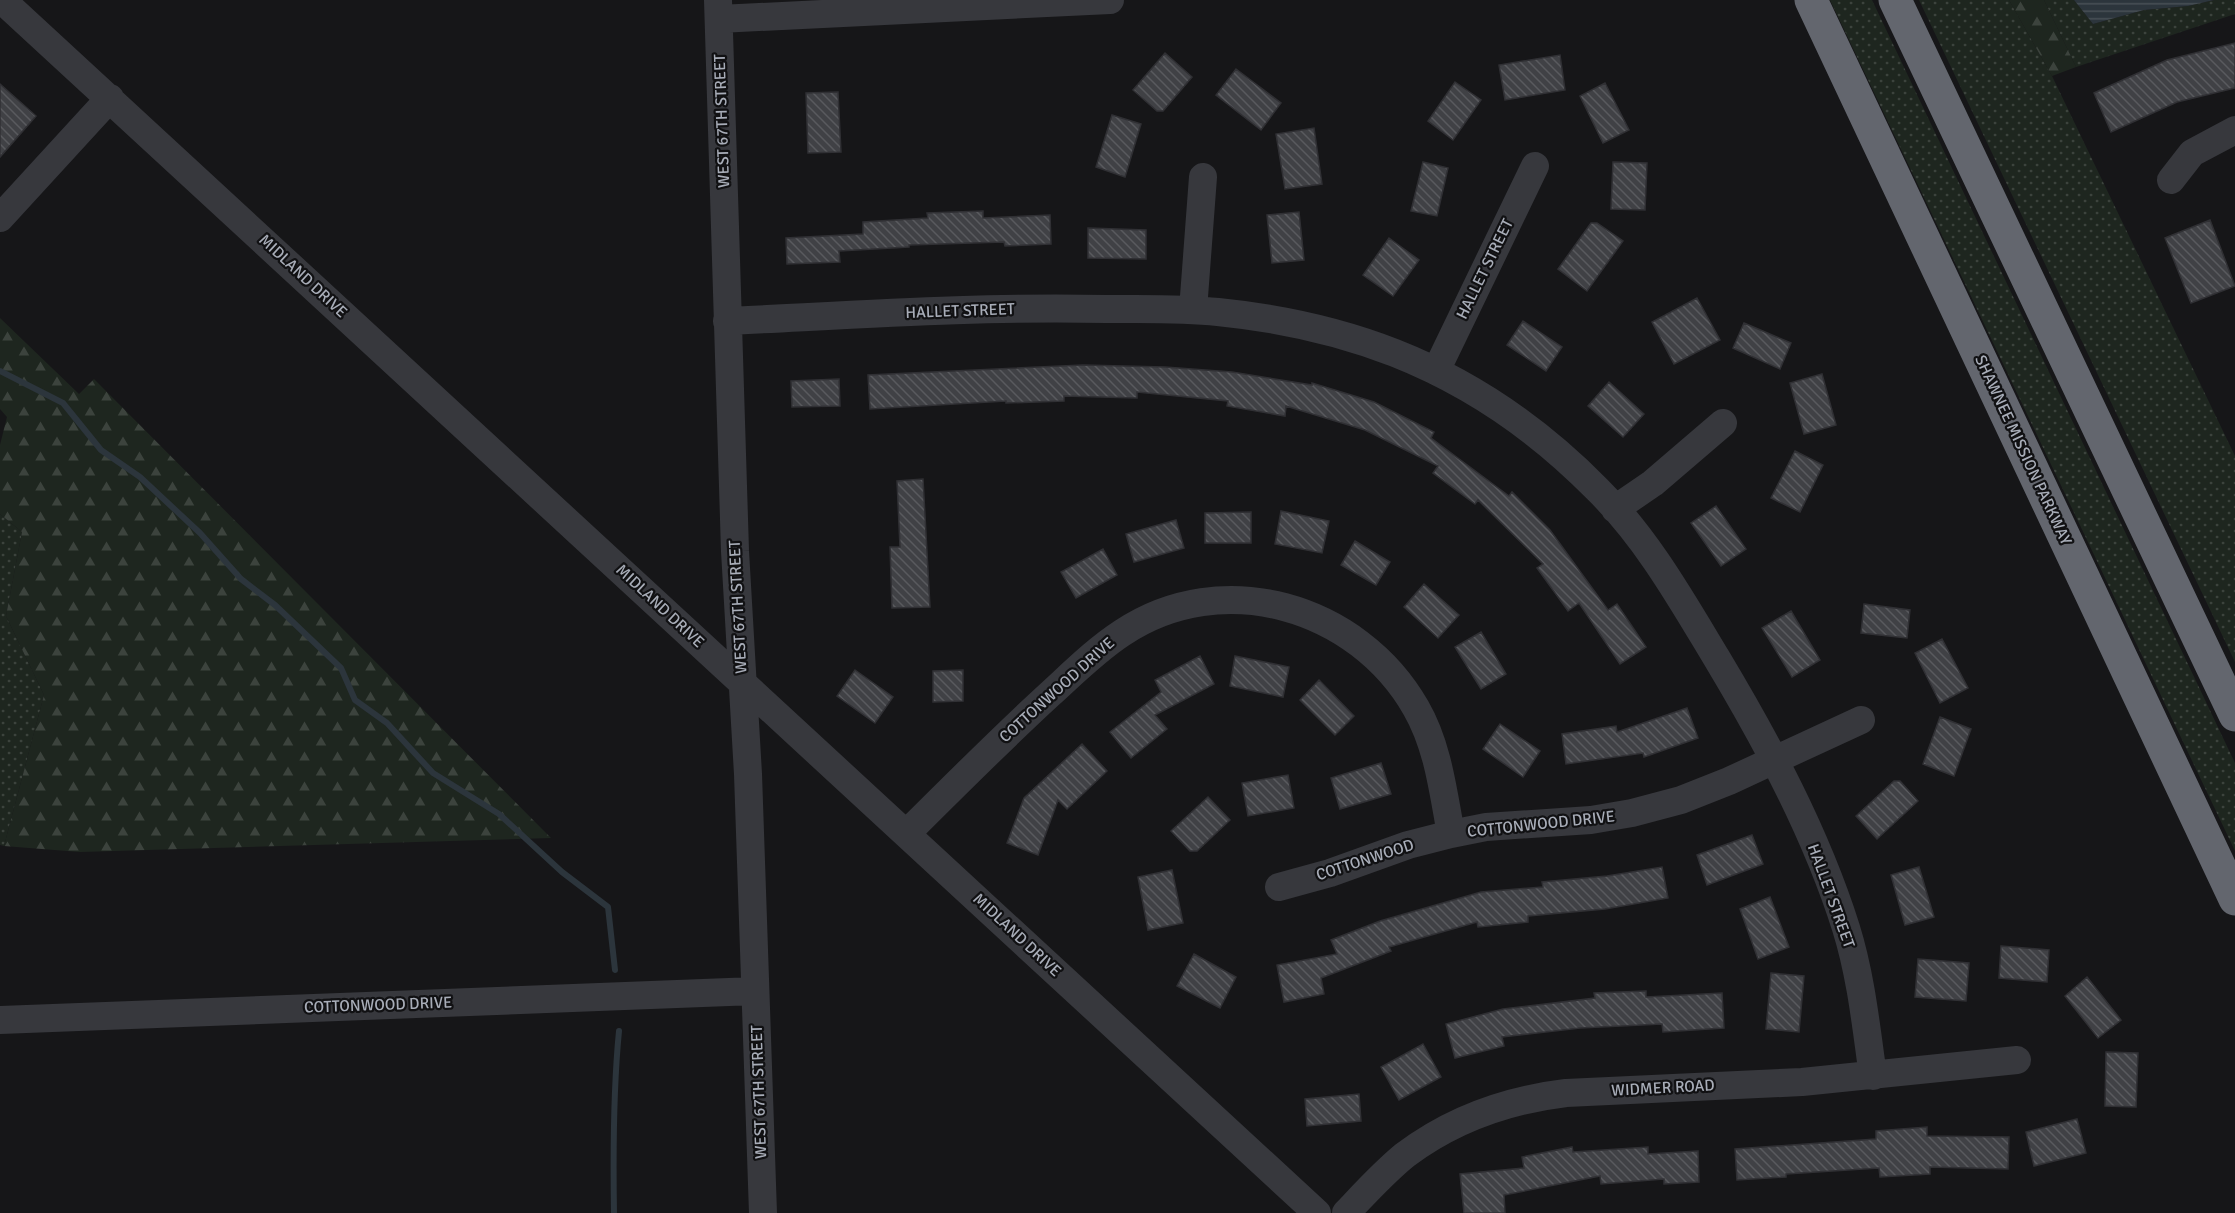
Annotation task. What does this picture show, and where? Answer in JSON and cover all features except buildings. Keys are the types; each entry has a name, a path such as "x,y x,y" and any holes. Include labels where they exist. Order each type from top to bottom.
{"highway":[{"name":"SHAWNEE MISSION PARKWAY","path":"1811,0 2235,899"},
{"path":"1895,0 2235,715"}],"street":[{"name":"MIDLAND DRIVE","path":"2,0 1317,1213"},
{"path":"718,10 1110,0"},
{"name":"WEST 67TH STREET","path":"718,10 727,321 748,774 763,1213"},
{"path":"0,218 110,99"},
{"path":"2171,180 2192,153 2235,130"},
{"name":"HALLET STREET","path":"1436,371 1535,166"},
{"path":"1193,310 1203,177"},
{"name":"HALLET STREET","path":"727,321 1055,308 1217,312 1278,321 1332,333 1394,352 1436,371 1501,409 1549,444 1615,509 1648,549 1736,691 1773,760 1820,858 1846,928 1860,984 1873,1076"},
{"path":"1615,509 1653,483 1723,423"},
{"name":"COTTONWOOD DRIVE","path":"907,833 1014,727 1090,658 1122,633 1149,618 1199,603 1240,601 1281,606 1320,619 1357,641 1389,669 1402,686 1426,727 1437,761 1451,834 1486,827 1591,820 1632,813 1681,800 1773,760"},
{"path":"1773,760 1861,720"},
{"name":"COTTONWOOD","path":"1279,887 1330,873 1408,845 1451,834"},
{"name":"COTTONWOOD DRIVE","path":"0,1020 755,991"},
{"name":"WIDMER ROAD","path":"1346,1213 1405,1156 1445,1129 1489,1109 1535,1096 1802,1082 2017,1060"}],"green space":[{"path":"1830,0 1872,0 2235,763 2235,851"},
{"path":"1919,0 2009,0 2052,76 2235,456 2235,662"},
{"path":"2009,0 2044,0 2076,67 2052,76"},
{"path":"2044,0 2074,0 2093,24 2144,10 2188,6 2214,0 2235,0 2235,14 2076,67"},
{"path":"0,318 79,394 94,379 551,838 80,852 4,846 44,695 6,616 22,532 0,514 0,445 7,417 0,409"},
{"path":"0,514 22,532 6,616 44,695 4,846 0,845"}],"shaded area":[{"path":"2074,0 2214,0 2188,6 2144,10 2093,24"}],"waterway":[{"path":"0,371 63,403 101,450 140,477 200,533 241,579 275,605 341,668 355,700 387,723 433,773 499,814 562,872 608,907 615,970"},
{"path":"614,1213 614,1122 619,1031"}]}
